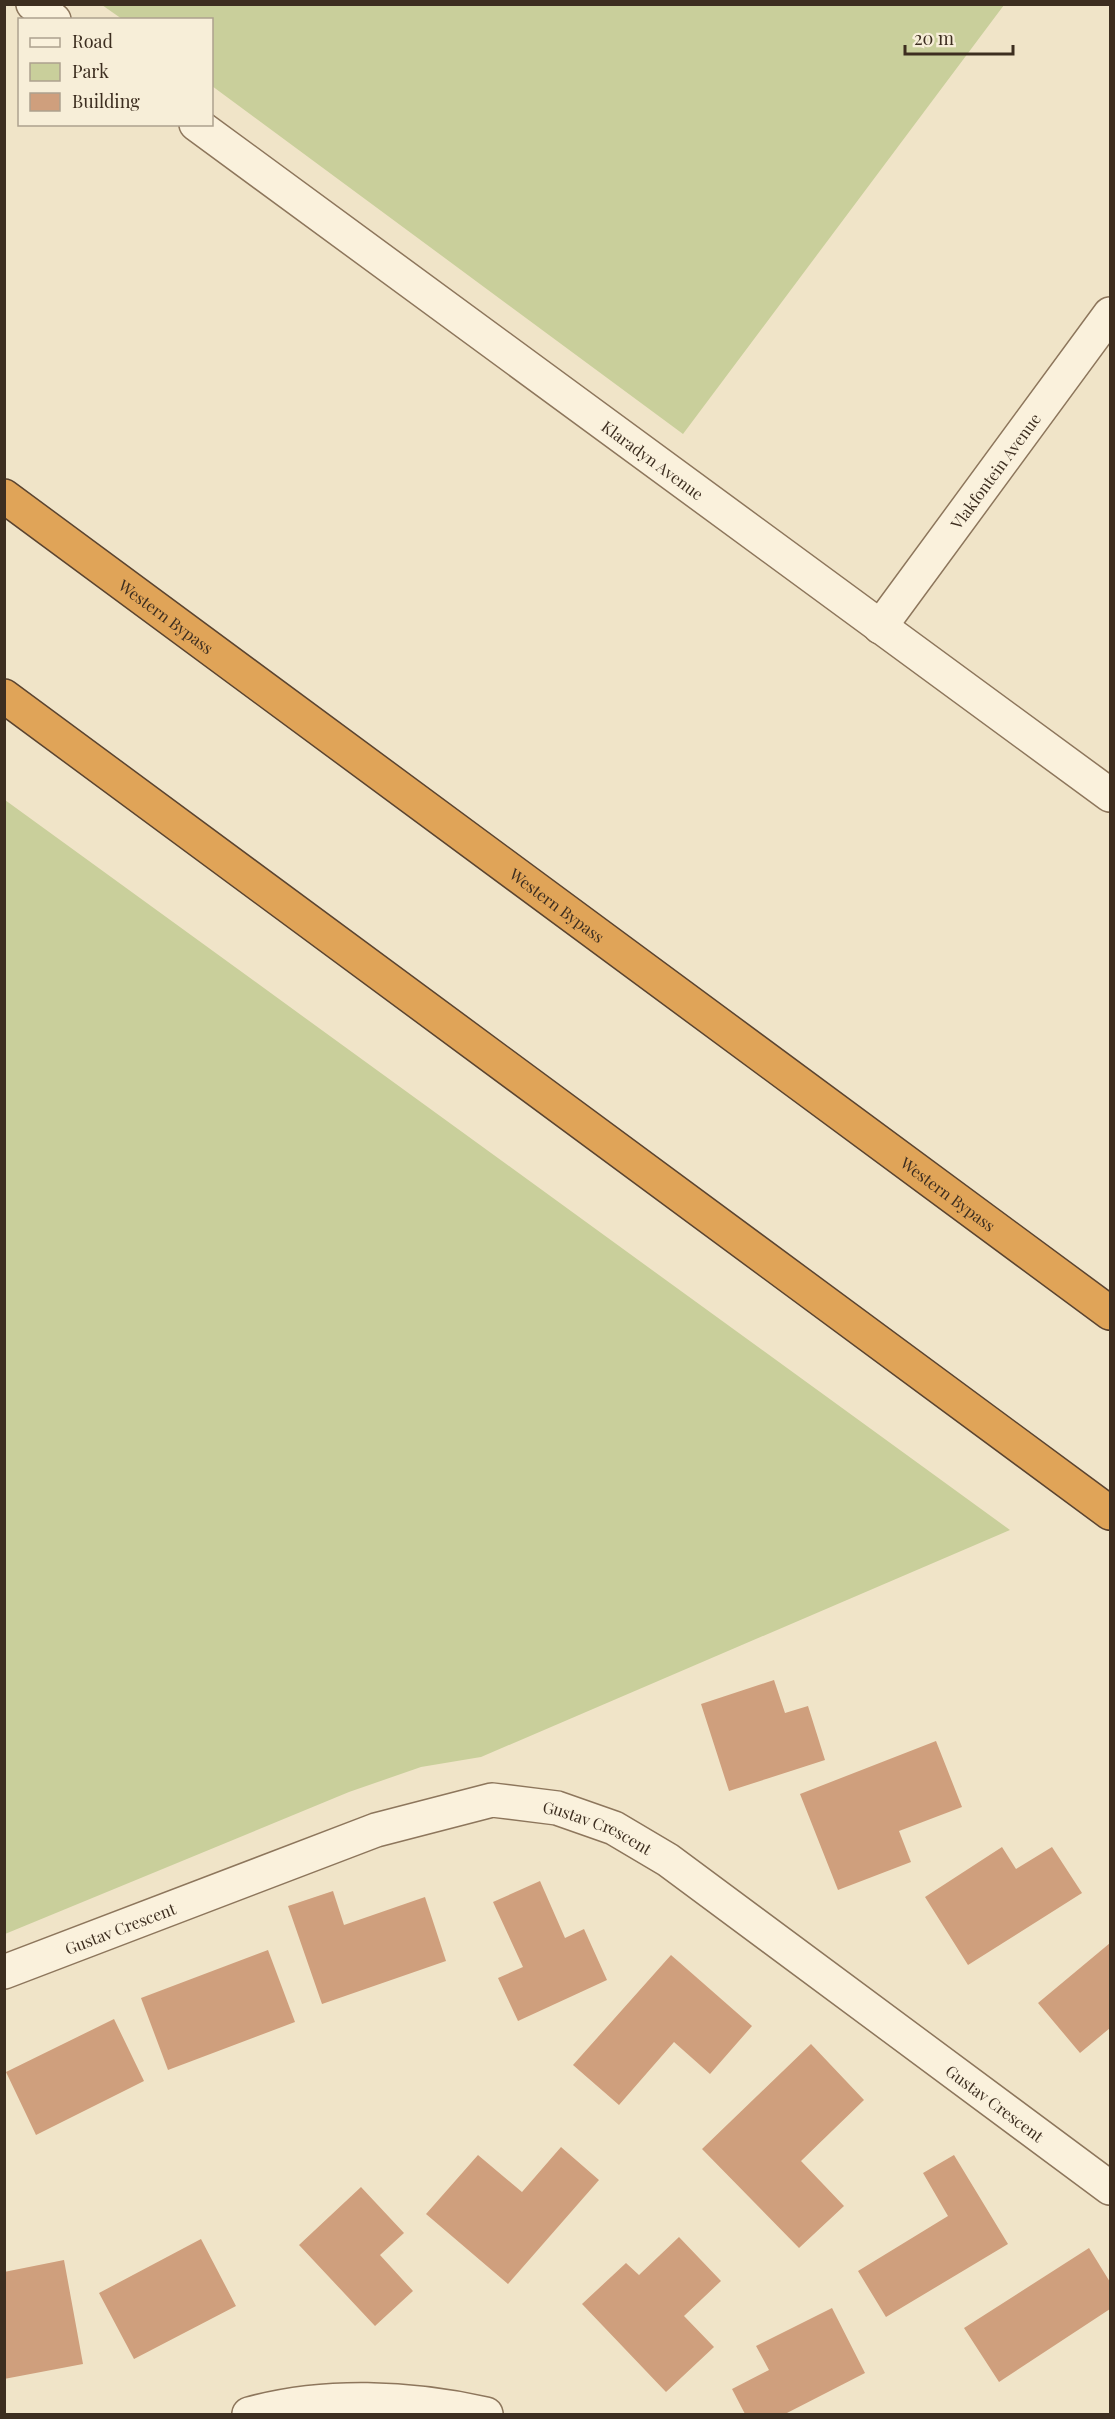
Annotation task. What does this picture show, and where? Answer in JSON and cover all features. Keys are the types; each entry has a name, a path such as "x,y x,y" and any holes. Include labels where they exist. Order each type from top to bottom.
{"highway":[{"name":"Western Bypass","path":"4,496 1110,1313"},
{"path":"4,696 1110,1513"}],"street":[{"path":"33,4 51,18"},
{"name":"Klaradyn Avenue","path":"199,126 1110,795"},
{"name":"Vlakfontein Avenue","path":"880,627 1110,315"},
{"name":"Gustav Crescent","path":"4,1972 376,1830 492,1800 557,1808 614,1828 668,1860 1110,2188"},
{"path":"249,2415 285,2404 379,2400 444,2405 486,2415"}],"green space":[{"path":"102,5 1004,5 683,434 213,87 213,18 121,18"},
{"path":"5,800 1010,1530 481,1757 421,1767 349,1792 5,1934"}],"building":[{"path":"774,1680 785,1713 808,1706 825,1760 729,1791 701,1704"},
{"path":"936,1741 962,1807 899,1831 911,1862 838,1890 800,1794"},
{"path":"1002,1847 1016,1869 1052,1847 1082,1893 968,1965 925,1897"},
{"path":"540,1881 565,1938 584,1929 607,1980 518,2021 498,1978 523,1967 493,1902"},
{"path":"333,1891 344,1925 425,1897 446,1961 322,2004 288,1906"},
{"path":"1110,1943 1110,2028 1080,2053 1038,2003"},
{"path":"268,1950 295,2022 168,2070 141,1998"},
{"path":"671,1955 752,2026 710,2074 674,2042 619,2105 573,2065"},
{"path":"114,2019 144,2081 36,2135 6,2072"},
{"path":"811,2044 864,2100 801,2161 844,2206 799,2248 702,2149"},
{"path":"561,2147 599,2180 508,2284 426,2214 478,2155 522,2192"},
{"path":"954,2155 1008,2244 886,2317 858,2271 948,2216 923,2173"},
{"path":"361,2187 404,2233 380,2255 413,2291 375,2326 299,2245"},
{"path":"679,2237 721,2281 684,2316 714,2347 666,2392 582,2304 626,2263 639,2275"},
{"path":"201,2239 236,2306 134,2359 99,2293"},
{"path":"1089,2248 1110,2282 1110,2309 999,2382 964,2328"},
{"path":"64,2260 83,2364 4,2379 4,2272"},
{"path":"832,2308 865,2373 785,2414 745,2414 732,2389 769,2370 756,2346"}]}
